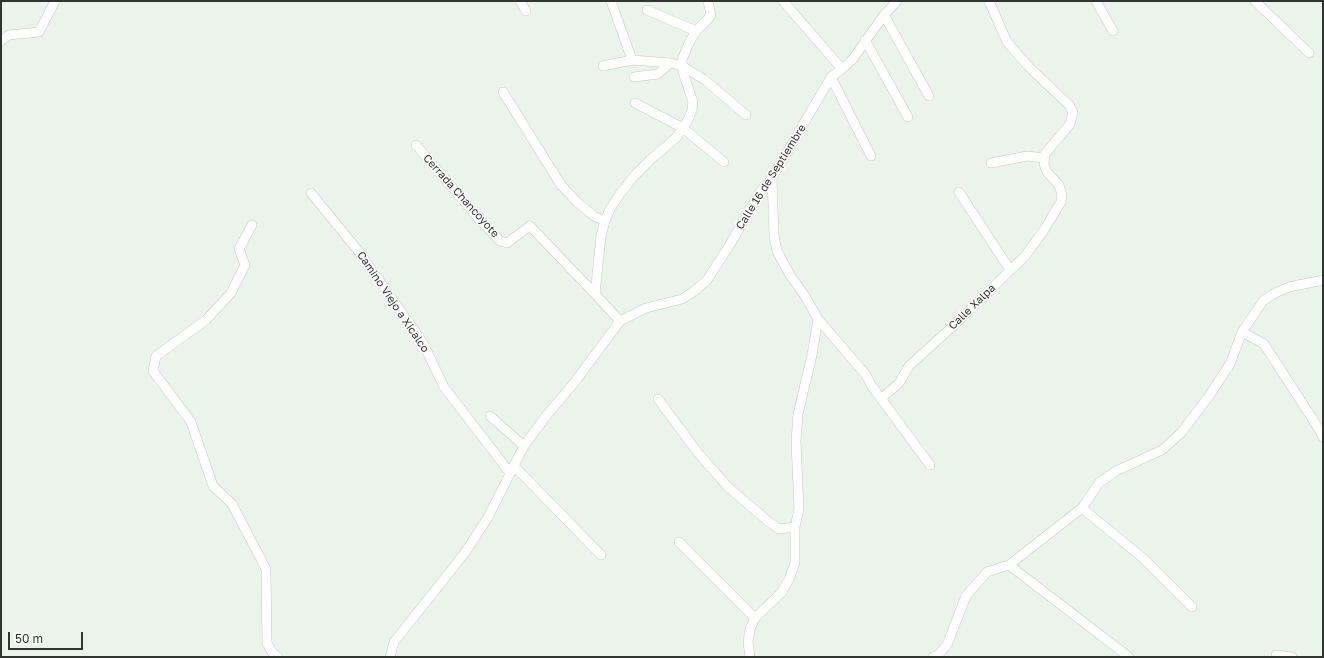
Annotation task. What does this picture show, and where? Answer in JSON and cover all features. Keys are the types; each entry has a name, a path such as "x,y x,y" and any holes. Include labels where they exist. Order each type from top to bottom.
{"street":[{"path":"1,41 9,34 39,32 55,1"},
{"path":"520,1 526,11"},
{"path":"611,1 632,60"},
{"path":"390,657 394,642 464,554 487,519 524,446 620,321 594,294 601,236 605,221 610,209 620,194 635,175 650,160 676,138 692,110 693,102 691,93 686,82 682,66 684,54 696,31 711,15 708,1"},
{"path":"783,1 842,69"},
{"name":"Calle 16 de Septiembre","path":"620,321 646,308 682,299 693,292 706,280 729,246 760,192 772,178 831,77 852,60 884,15 897,1"},
{"path":"989,1 1007,42 1029,67 1069,104 1073,112 1070,124 1045,154 1045,158 1027,156 991,164"},
{"path":"1096,1 1112,30"},
{"path":"1256,1 1309,53"},
{"path":"647,10 696,31"},
{"path":"884,15 929,96"},
{"path":"865,40 908,117"},
{"path":"603,66 632,60 670,63 682,66 705,80 746,115"},
{"path":"634,77 658,74 670,63"},
{"path":"831,77 872,156"},
{"path":"503,92 561,185 582,207 594,216 605,221"},
{"path":"635,103 683,128 724,162"},
{"name":"Cerrada Chancoyote","path":"416,145 480,220 500,241 507,243 530,226 594,294"},
{"name":"Calle Xalpa","path":"881,399 899,383 910,366 1025,256 1040,235 1062,202 1062,195 1059,185 1048,172 1044,164 1045,158"},
{"path":"772,178 774,236 777,251 790,275 805,296 818,319 866,375 881,399 930,465"},
{"path":"959,192 1010,270"},
{"name":"Camino Viejo a Xicalco","path":"311,194 360,253 423,343 444,387 512,469 601,555"},
{"path":"252,225 239,249 245,265 231,293 206,320 156,356 153,371 191,422 213,486 232,504 266,569 267,643 272,652 278,657"},
{"path":"933,657 938,655 947,645 966,596 987,572 1009,565 1082,508 1095,489 1105,479 1116,471 1162,450 1181,433 1209,396 1230,364 1242,332 1263,302 1273,294 1303,283 1323,280"},
{"path":"750,657 748,642 750,629 755,618 782,592 795,563 795,527 799,509 796,442 798,414 812,355 818,319"},
{"path":"1242,332 1264,344 1318,426 1323,438"},
{"path":"658,399 698,453 728,487 779,529 795,527"},
{"path":"490,416 524,446"},
{"path":"1082,508 1144,559 1192,607"},
{"path":"679,542 755,618"},
{"path":"1009,565 1129,657"},
{"path":"1276,655 1292,657"}]}
